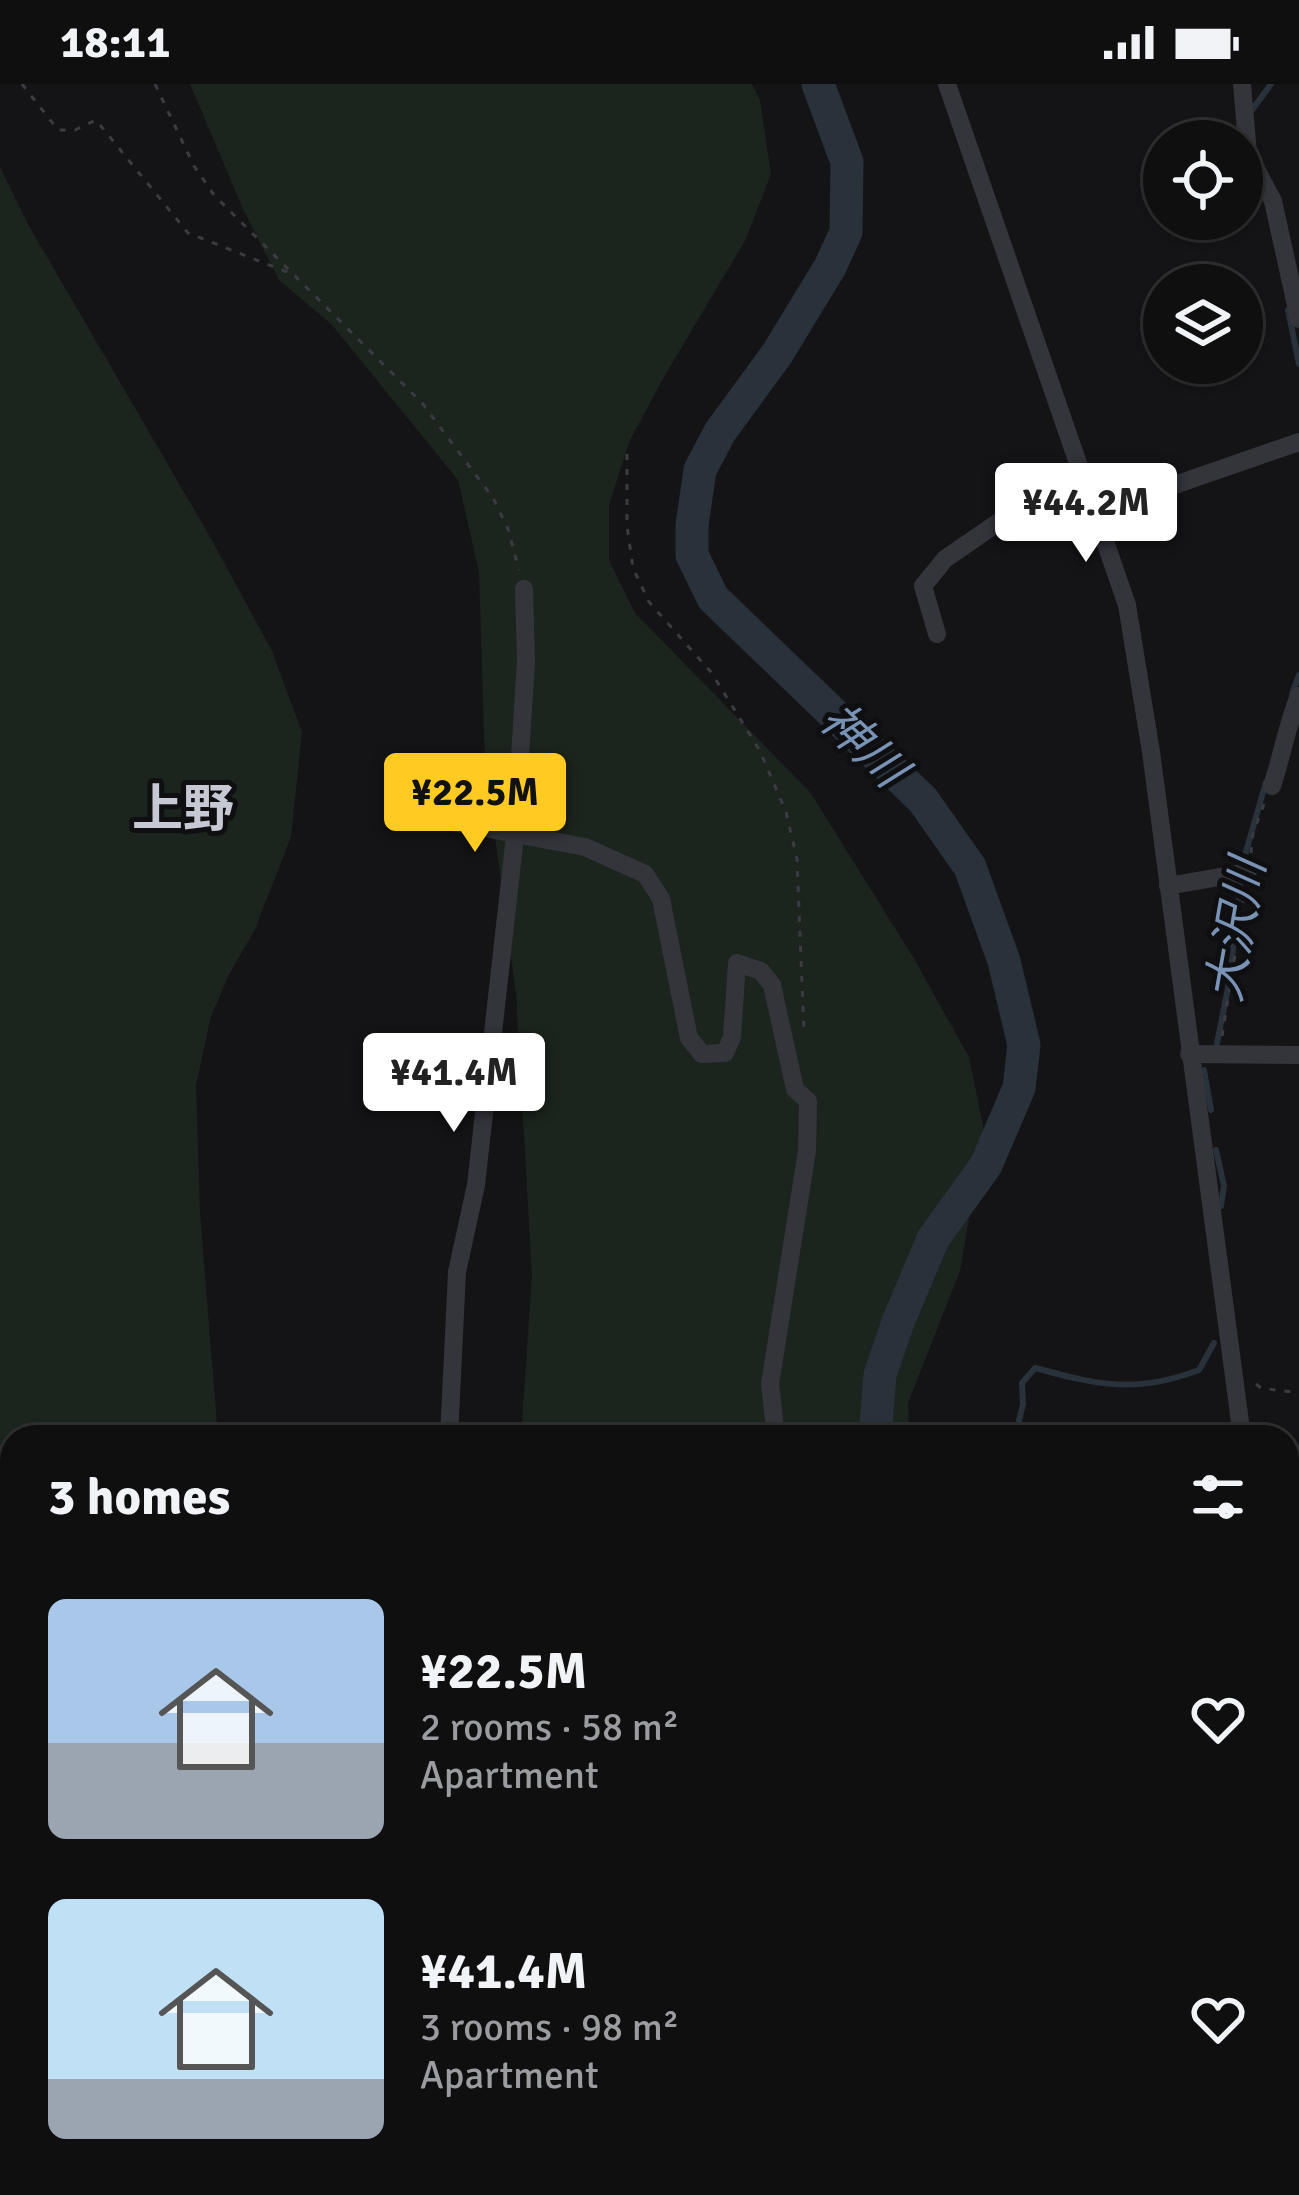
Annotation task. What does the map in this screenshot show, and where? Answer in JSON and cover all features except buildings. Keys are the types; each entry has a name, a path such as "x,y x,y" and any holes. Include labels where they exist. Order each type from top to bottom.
{"street":[{"path":"947,84 1127,605 1240,1425"},
{"path":"1242,84 1248,154 1273,201 1299,319"},
{"path":"937,634 923,586 945,559 1016,510 1169,487 1299,442"},
{"path":"450,1425 458,1272 476,1185 515,836 526,661 524,589"},
{"path":"1272,786 1299,696"},
{"path":"447,821 585,848 645,874 661,899 689,1038 702,1054 725,1053 732,1037 737,963 761,971 772,985 795,1089 808,1101 807,1151 770,1384 775,1425"},
{"path":"1168,886 1243,873"},
{"path":"1190,1054 1299,1055"}],"path":[{"path":"22,84 58,130 75,130 96,120 188,233 294,275"},
{"path":"154,84 194,166 214,195 422,404 493,498 508,529 524,589"},
{"path":"627,454 627,526 633,568 649,602 711,672 760,751 786,812 796,859 804,1040"},
{"path":"1219,1053 1243,873 1272,786"},
{"path":"1248,1378 1262,1388 1299,1394"}],"shaded area":[{"path":"190,84 752,84 760,100 771,174 746,239 630,440 609,505 609,560 635,613 810,792 969,1057 984,1130 960,1271 908,1403 909,1425 522,1425 532,1276 516,994 485,762 479,572 458,480 332,325 279,280"},
{"path":"0,167 29,226 272,651 302,732 291,837 255,929 211,1016 196,1086 200,1212 217,1425 0,1425"}],"waterway":[{"name":"神川","path":"818,84 847,162 846,232 777,354 720,432 700,470 692,555 713,598 923,800 970,867 1004,961 1024,1045 1019,1088 986,1165 933,1239 898,1322 880,1375 876,1425"},
{"name":"大沢川","path":"1252,110 1271,84"},
{"name":"大沢川","path":"1288,310 1299,364"},
{"name":"大沢川","path":"1292,694 1299,675"},
{"name":"大沢川","path":"1216,1048 1243,862 1266,782"},
{"name":"大沢川","path":"1204,1070 1211,1110"},
{"name":"大沢川","path":"1216,1150 1224,1186 1221,1206"},
{"name":"大沢川","path":"1018,1425 1022,1383 1035,1368 1098,1382 1156,1382 1199,1370 1214,1343"}],"district":[{"name":"上野","path":"183,808"}]}
